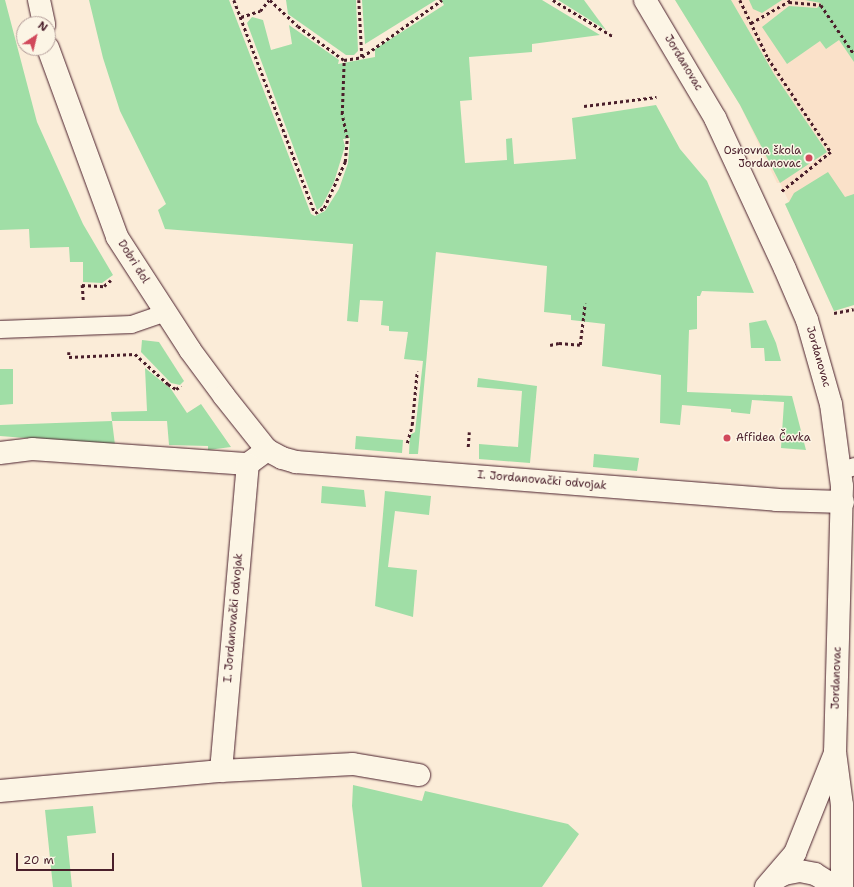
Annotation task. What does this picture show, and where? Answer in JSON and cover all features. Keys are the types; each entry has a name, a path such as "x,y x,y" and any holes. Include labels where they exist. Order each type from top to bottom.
{"street":[{"path":"40,0 43,16"},
{"name":"Jordanovac","path":"645,0 715,118 807,320 848,468 843,502 835,752"},
{"name":"Dobri dol","path":"51,56 117,237 165,312 224,396 267,450"},
{"path":"0,453 32,449 248,464 267,450"},
{"name":"I. Jordanovački odvojak","path":"267,450 296,462 776,500 843,502"},
{"name":"I. Jordanovački odvojak","path":"221,771 248,464"},
{"path":"768,884 795,853 835,752"},
{"path":"835,752 842,805 842,887"},
{"path":"0,791 221,771 353,764 419,775"},
{"path":"768,884 784,874 800,871 815,874 836,887"}],"lane":[{"path":"0,330 131,324 165,312"}],"path":[{"path":"234,0 315,213 324,208 345,162 347,138 342,114 344,60"},
{"path":"241,17 260,11 270,0 298,26 344,60 362,57 442,0"},
{"path":"359,0 362,57"},
{"path":"553,0 614,38"},
{"path":"740,0 768,58 831,152 776,195"},
{"path":"751,23 790,1 821,5 854,54"},
{"path":"584,106 656,97"},
{"path":"92,286 104,286 113,278"},
{"path":"550,345 560,343 580,345 585,303"},
{"path":"827,314 854,310"},
{"path":"70,346 69,357 135,354 168,384 176,389 182,385"},
{"path":"406,446 412,425 417,371"},
{"path":"467,451 469,432"}],"shaded area":[{"name":"Osnovna škola Jordanovac","path":"675,0 854,0 854,305 834,311 785,204 789,202 780,183 777,183 740,105"}],"green space":[{"path":"0,0 5,0 16,42 16,56 20,56 37,122 83,224 113,275 102,283 83,282 83,262 70,262 69,247 30,248 29,229 0,230"},
{"path":"89,0 229,0 311,214 315,216 325,211 339,189 348,163 350,138 343,139 345,146 334,182 322,206 317,210 247,23 252,17 263,20 271,50 292,44 289,25 339,60 338,64 375,57 375,49 444,5 441,0 542,0 600,35 532,44 532,52 469,57 472,100 460,101 465,163 507,160 506,139 512,138 514,164 576,159 572,118 656,105 680,149 707,181 754,293 702,291 700,296 697,296 697,329 689,330 687,392 792,396 806,450 781,448 784,402 752,400 750,414 731,412 731,409 682,405 680,425 660,423 661,375 602,366 605,324 571,320 571,315 544,312 547,266 436,252 418,454 409,454 410,435 415,432 423,361 404,359 408,332 389,331 389,326 381,325 383,301 360,300 358,322 347,321 353,244 165,229 158,210 166,204 120,111 103,58"},
{"path":"286,0 356,0 358,51 354,55 346,55 288,14"},
{"path":"362,0 436,0 365,44"},
{"path":"558,0 584,0 606,30"},
{"path":"675,0 731,0 774,74 827,152 780,183 740,105"},
{"path":"749,0 782,0 762,13 753,9"},
{"path":"805,0 854,0 854,62 839,40 826,49 820,41 787,64 762,27 789,6 817,8 821,3"},
{"path":"828,172 845,197 854,194 854,305 834,311 785,204 789,202 794,193"},
{"path":"766,320 776,343 781,361 765,361 764,348 751,348 749,323"},
{"path":"142,340 159,342 184,381 180,385 171,383 141,352"},
{"path":"145,368 171,389 187,413 201,404 231,447 208,450 208,446 169,445 167,421 112,421 111,412 147,411"},
{"path":"0,369 13,369 13,404 0,405"},
{"path":"478,378 537,386 530,463 479,459 479,444 518,447 522,391 477,387"},
{"path":"112,421 115,445 0,436 0,425"},
{"path":"356,436 403,440 402,453 355,449"},
{"path":"594,454 639,458 637,471 593,467"},
{"path":"322,486 364,490 366,507 321,503"},
{"path":"385,491 431,496 429,515 395,511 388,567 417,570 413,617 375,606"},
{"path":"353,785 422,801 425,791 568,824 579,834 542,887 362,887 352,806"},
{"path":"93,806 96,833 67,836 72,887 53,887 45,810"}],"place":[{"name":"Osnovna škola Jordanovac","path":"809,158"},
{"name":"Affidea Čavka","path":"727,438"}]}
